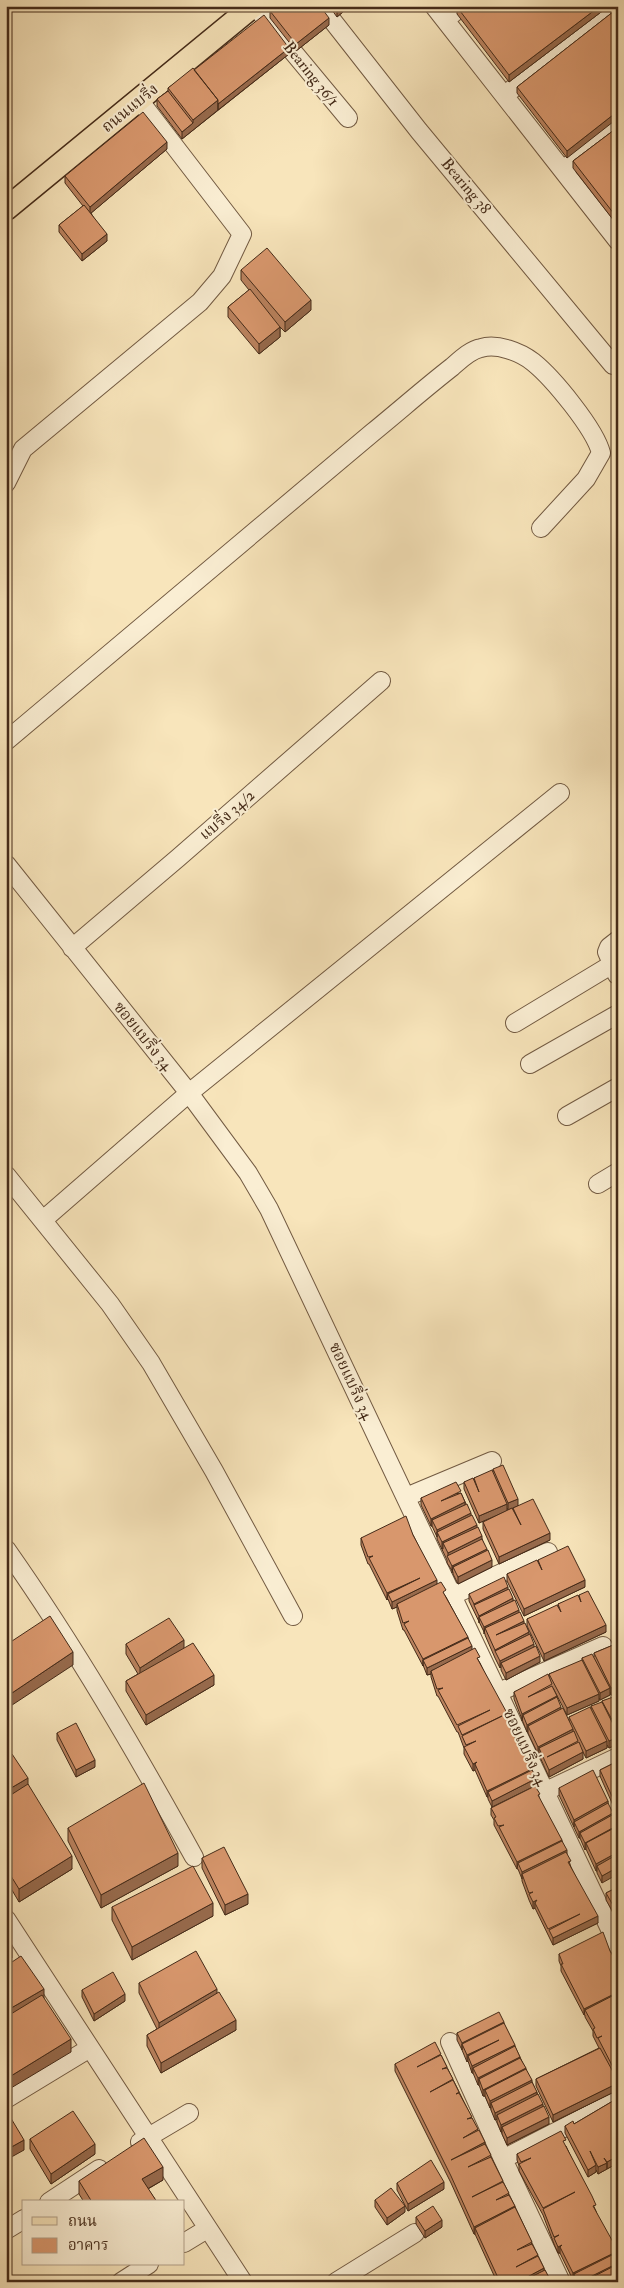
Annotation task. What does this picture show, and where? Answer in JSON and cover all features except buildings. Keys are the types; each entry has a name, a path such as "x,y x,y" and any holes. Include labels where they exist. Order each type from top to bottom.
{"main road":[{"name":"ถนนแบริ่ง","path":"6,209 254,6"}],"street":[{"name":"Bearing 36/1","path":"254,6 348,118"},
{"name":"Bearing 38","path":"320,6 613,365"},
{"path":"462,6 439,13 618,241"},
{"path":"505,95 618,6"},
{"path":"6,483 23,449 200,302 222,276 242,234 139,100"},
{"path":"563,170 618,126"},
{"path":"6,741 441,375 479,348 491,346 504,349 520,354 533,362 553,382 593,433 599,444 601,453 586,479 541,528"},
{"name":"แบริ่ง 34/2","path":"72,948 381,681"},
{"path":"43,1220 189,1093 560,793"},
{"name":"ซอยแบริ่ง 34","path":"6,864 189,1093 248,1173 269,1209 546,1791 603,1897 618,1946"},
{"path":"515,1023 614,970 607,952 609,947 618,940"},
{"path":"530,1064 618,1014"},
{"path":"567,1116 618,1087"},
{"path":"598,1184 618,1172"},
{"path":"8,1181 43,1220 110,1304 152,1363 214,1471 293,1616"},
{"path":"406,1497 492,1461"},
{"path":"6,1549 32,1586 110,1710 194,1857"},
{"path":"453,1595 548,1552"},
{"path":"499,1692 603,1646"},
{"path":"546,1791 618,1757"},
{"path":"6,1919 243,2282"},
{"path":"14,1965 30,1955"},
{"path":"450,2042 502,2159 561,2282"},
{"path":"6,2099 90,2048"},
{"path":"502,2159 618,2100"},
{"path":"52,2200 149,2136 188,2113"},
{"path":"6,2230 22,2219"},
{"path":"185,2242 207,2229"},
{"path":"336,2282 415,2233"},
{"path":"121,2282 146,2266"}]}
